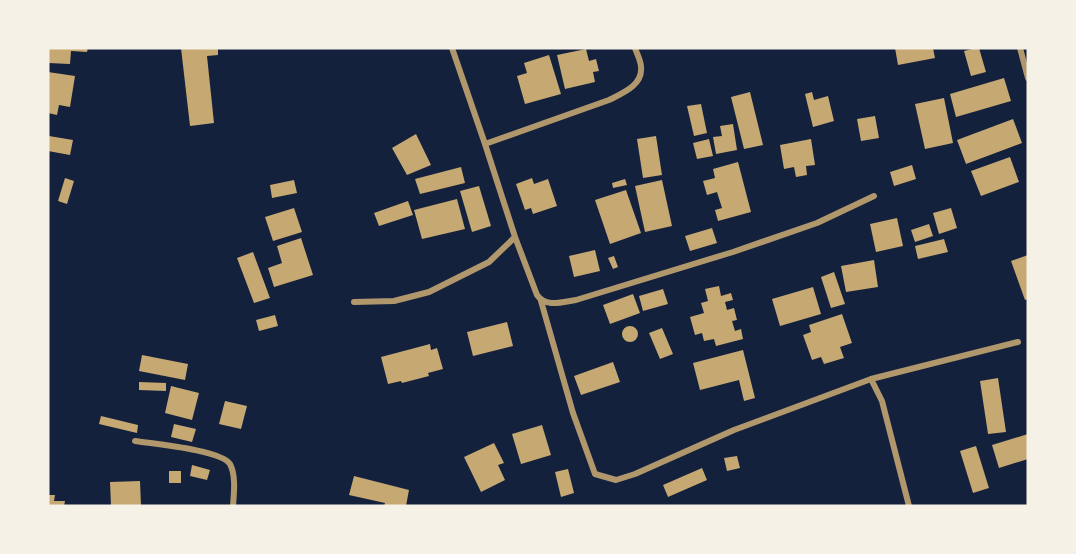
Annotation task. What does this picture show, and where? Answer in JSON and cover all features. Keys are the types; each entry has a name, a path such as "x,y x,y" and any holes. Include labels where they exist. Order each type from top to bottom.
{"street":[{"path":"452,48 515,237 541,301 573,413 595,474 616,480 635,474 734,430 871,379 1018,342"},
{"path":"485,144 609,100 628,90 639,78 641,68 635,48"},
{"path":"1020,48 1028,78"},
{"path":"541,301 555,303 576,300 733,252 817,223 874,196"},
{"path":"354,302 394,301 429,292 489,262 515,237"},
{"path":"871,379 882,401 909,506"},
{"path":"135,441 207,452 227,460 232,467 233,506"}],"building":[{"path":"48,48 88,48 87,52 71,51 70,64 48,63"},
{"path":"181,48 218,48 218,55 207,56 214,123 190,126"},
{"path":"895,48 933,48 935,58 898,65"},
{"path":"979,48 986,72 971,76 964,51"},
{"path":"586,49 589,61 596,59 599,71 593,72 595,82 565,89 557,55"},
{"path":"549,55 561,94 525,104 517,76 527,73 524,63"},
{"path":"48,72 75,76 70,107 59,105 57,115 48,113"},
{"path":"1004,78 1011,101 956,117 950,94"},
{"path":"750,92 763,145 744,149 731,97"},
{"path":"812,92 814,100 828,96 834,121 813,127 805,94"},
{"path":"944,98 953,143 925,149 915,104"},
{"path":"701,104 707,133 694,136 687,106"},
{"path":"875,116 879,138 861,141 857,119"},
{"path":"1013,119 1022,143 966,164 957,140"},
{"path":"733,124 737,150 716,154 713,137 722,136 720,126"},
{"path":"416,134 431,165 407,175 392,148"},
{"path":"49,136 73,140 70,155 48,151"},
{"path":"656,136 662,175 643,178 637,139"},
{"path":"709,139 713,156 697,159 693,143"},
{"path":"811,139 815,165 806,166 807,175 796,177 794,167 784,169 780,145"},
{"path":"1010,157 1019,182 981,196 971,171"},
{"path":"738,162 751,212 718,221 715,210 722,208 717,192 707,195 703,181 715,178 713,169"},
{"path":"912,165 916,179 894,186 890,172"},
{"path":"461,167 465,183 420,194 415,179"},
{"path":"65,178 74,181 67,204 58,201"},
{"path":"532,178 534,184 548,179 557,206 533,214 531,208 525,210 516,184"},
{"path":"625,179 627,185 613,188 612,183"},
{"path":"294,180 297,193 272,198 270,185"},
{"path":"662,180 672,226 645,232 635,186"},
{"path":"479,186 491,226 472,232 460,191"},
{"path":"626,190 641,233 610,244 595,200"},
{"path":"457,199 465,229 422,239 414,210"},
{"path":"408,201 413,215 379,226 374,213"},
{"path":"294,208 302,232 273,241 265,217"},
{"path":"951,208 957,228 939,234 933,213"},
{"path":"897,218 903,246 876,252 870,224"},
{"path":"929,224 933,236 915,242 911,230"},
{"path":"712,228 717,243 690,251 685,236"},
{"path":"301,238 313,275 274,287 268,268 282,263 277,246"},
{"path":"944,239 948,252 918,259 915,246"},
{"path":"595,250 600,271 574,277 569,256"},
{"path":"253,252 270,298 254,303 237,258"},
{"path":"1028,255 1028,299 1025,300 1011,261"},
{"path":"614,256 618,267 613,269 608,258"},
{"path":"874,260 878,287 846,292 841,266"},
{"path":"834,272 845,304 831,308 821,277"},
{"path":"719,286 721,296 731,293 733,300 725,302 727,310 734,308 737,320 732,321 735,331 741,329 743,339 716,346 714,339 704,341 702,333 695,335 690,317 704,313 701,303 708,301 705,289"},
{"path":"813,287 821,314 780,326 772,299"},
{"path":"663,289 668,304 643,311 639,296"},
{"path":"633,294 640,313 610,324 603,305"},
{"path":"842,314 852,343 840,347 844,358 824,364 821,357 812,360 803,335 811,332 809,325"},
{"path":"275,315 278,326 259,331 256,320"},
{"path":"507,322 513,346 473,356 467,332"},
{"path":"630,326 638,334 630,342 622,334"},
{"path":"662,328 673,354 660,359 649,333"},
{"path":"430,344 431,350 437,348 443,369 428,373 429,376 388,384 381,357"},
{"path":"743,350 755,398 744,401 739,380 700,390 693,363"},
{"path":"142,355 188,364 185,380 139,371"},
{"path":"613,362 620,382 581,395 574,376"},
{"path":"998,378 1006,432 988,434 980,381"},
{"path":"139,382 166,383 166,391 139,390"},
{"path":"171,386 199,393 192,420 165,413"},
{"path":"225,401 247,406 241,429 219,424"},
{"path":"101,416 138,425 137,433 99,424"},
{"path":"174,424 196,429 192,442 171,437"},
{"path":"542,425 551,455 521,464 512,434"},
{"path":"1028,434 1028,459 999,468 992,445"},
{"path":"494,443 504,463 498,465 505,480 481,492 464,457"},
{"path":"976,446 989,488 973,493 960,451"},
{"path":"737,456 740,468 727,471 724,458"},
{"path":"192,465 210,470 207,480 190,476"},
{"path":"702,468 707,480 668,497 663,485"},
{"path":"568,469 574,493 561,497 555,472"},
{"path":"169,471 181,471 181,483 169,483"},
{"path":"354,476 409,490 406,506 384,506 385,503 349,495"},
{"path":"140,481 141,506 111,506 110,482"},
{"path":"48,495 55,495 54,501 65,501 64,506 48,506"}]}
